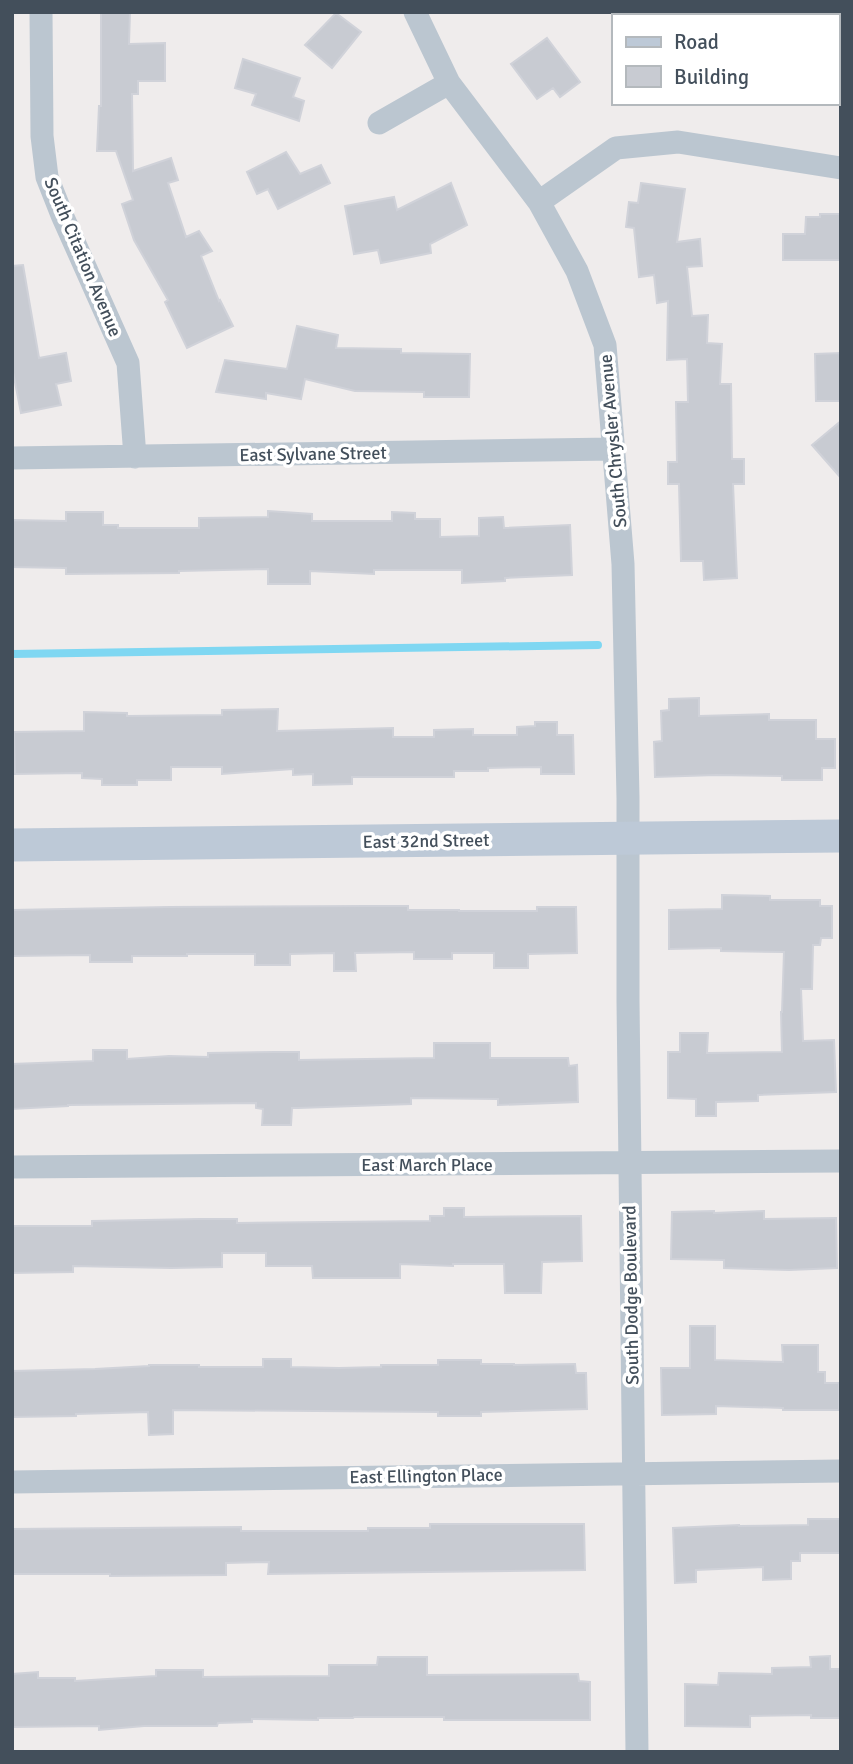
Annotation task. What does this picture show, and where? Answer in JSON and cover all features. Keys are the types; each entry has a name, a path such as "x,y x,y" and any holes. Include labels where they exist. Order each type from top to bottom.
{"street":[{"name":"South Citation Avenue","path":"41,12 42,136 47,177 128,363 135,457"},
{"name":"South Chrysler Avenue","path":"415,12 449,83 539,202 577,271 605,345 623,564 627,838"},
{"path":"379,123 449,83"},
{"path":"539,202 616,148 678,142 841,168"},
{"name":"East Sylvane Street","path":"12,458 614,449"},
{"name":"East 32nd Street","path":"12,845 841,836"},
{"name":"South Dodge Boulevard","path":"627,838 637,1752"},
{"name":"East March Place","path":"12,1167 841,1161"},
{"name":"East Ellington Place","path":"12,1482 841,1471"}],"building":[{"path":"101,12 130,12 129,44 165,43 165,81 138,81 138,94 132,94 133,171 171,158 178,180 168,183 186,237 199,231 212,251 201,256 219,301 233,326 187,348 165,302 168,300 134,240 122,204 133,200 116,151 97,151 101,106"},
{"path":"336,13 361,32 332,68 305,45"},
{"path":"547,38 580,82 560,97 553,88 537,99 511,64"},
{"path":"243,59 300,78 293,97 304,101 299,121 252,105 256,94 235,88"},
{"path":"286,152 300,174 321,165 330,183 278,209 268,189 257,194 247,172"},
{"path":"451,183 467,225 430,244 431,253 381,263 378,250 354,254 345,206 394,197 397,210"},
{"path":"641,183 685,189 677,242 700,239 702,266 687,267 692,316 708,315 707,343 722,344 720,384 731,384 732,459 744,459 744,484 733,484 737,578 704,580 703,561 681,561 679,484 668,484 668,462 677,462 676,402 688,402 687,359 667,360 668,301 657,303 654,275 639,277 634,228 626,227 629,202 638,203"},
{"path":"820,214 841,214 841,260 783,260 783,234 805,234 806,217 820,217"},
{"path":"23,265 39,358 66,353 71,381 56,384 61,405 21,413 12,367 12,266"},
{"path":"297,326 338,335 336,348 470,354 469,397 424,397 424,392 355,391 305,379 301,399 266,393 266,399 216,392 225,360 287,369"},
{"path":"841,353 841,401 816,401 815,354"},
{"path":"841,421 841,478 812,445"},
{"path":"268,511 312,514 312,521 392,521 392,512 415,513 415,519 440,519 440,537 479,536 479,518 503,517 504,528 570,525 572,575 462,583 462,570 374,570 374,574 310,571 310,584 268,584 268,569 66,574 66,568 12,567 12,520 66,521 66,512 103,512 103,525 118,525 118,528 199,528 199,518 268,517"},
{"path":"699,698 699,716 769,714 769,720 816,720 816,739 835,739 835,768 822,768 822,780 782,780 782,776 655,777 654,742 662,741 661,711 669,710 669,699"},
{"path":"278,709 277,731 393,728 393,737 434,737 434,730 473,729 473,735 517,735 517,727 535,726 535,722 557,722 557,735 573,735 574,774 541,774 541,767 488,768 488,771 454,771 454,777 352,777 352,784 313,785 313,774 293,775 293,769 222,774 222,767 171,767 171,780 137,780 137,785 102,785 102,779 82,778 82,773 15,774 14,732 84,731 84,712 127,713 127,716 222,715 222,710"},
{"path":"722,895 770,896 770,900 820,900 820,906 832,906 832,938 821,938 820,945 813,945 812,989 801,989 803,1041 834,1040 836,1092 758,1095 758,1101 716,1102 716,1116 696,1116 696,1099 668,1098 668,1052 680,1052 680,1033 708,1033 707,1053 782,1052 784,952 721,951 721,948 669,949 669,910 722,909"},
{"path":"408,906 408,910 459,911 537,911 537,907 576,907 577,953 528,954 528,968 494,968 494,953 452,953 452,959 414,959 414,952 355,953 356,971 334,971 334,953 290,954 290,965 255,965 255,954 132,956 132,962 90,962 90,955 12,956 12,910"},
{"path":"434,1043 490,1043 490,1058 568,1058 569,1066 577,1065 578,1102 498,1105 498,1099 411,1098 411,1104 292,1108 291,1125 262,1125 263,1109 256,1108 256,1103 68,1105 12,1109 12,1064 93,1061 93,1050 127,1050 127,1059 208,1057 208,1053 275,1052 299,1052 299,1060 434,1058"},
{"path":"444,1208 464,1208 464,1217 581,1216 582,1261 542,1262 541,1293 505,1293 504,1264 400,1264 400,1278 313,1278 312,1266 266,1266 266,1253 222,1253 222,1267 73,1266 73,1272 12,1273 12,1226 92,1226 92,1221 199,1219 237,1219 237,1223 430,1221 430,1216 444,1216"},
{"path":"764,1211 764,1219 836,1218 837,1268 724,1268 724,1260 671,1259 672,1212"},
{"path":"690,1326 715,1326 715,1360 783,1362 782,1345 818,1345 818,1372 825,1372 825,1383 839,1383 839,1410 716,1406 716,1414 662,1415 661,1368 690,1368"},
{"path":"263,1359 291,1359 291,1367 339,1368 438,1365 438,1360 481,1360 481,1364 514,1365 575,1364 576,1373 586,1373 587,1409 481,1412 481,1416 438,1416 438,1412 173,1410 173,1434 149,1435 148,1412 12,1417 12,1371 149,1365 263,1367"},
{"path":"808,1519 841,1519 841,1553 800,1553 800,1561 791,1561 791,1579 763,1580 763,1567 696,1570 696,1582 675,1583 673,1528 808,1525"},
{"path":"430,1524 584,1524 585,1570 268,1574 269,1562 226,1563 226,1575 12,1574 12,1529 241,1527 241,1531 368,1531 368,1528 430,1528"},
{"path":"830,1656 830,1669 841,1669 841,1718 811,1718 811,1715 750,1716 750,1727 685,1726 685,1684 718,1685 719,1673 772,1674 772,1668 811,1667 810,1657"},
{"path":"378,1657 427,1657 427,1675 578,1674 579,1681 590,1682 590,1720 354,1717 318,1720 252,1719 252,1722 218,1723 217,1726 144,1726 99,1730 99,1726 12,1727 12,1674 38,1672 38,1678 75,1678 75,1681 156,1676 156,1670 203,1670 203,1677 329,1676 329,1665 377,1665"}],"waterway":[{"path":"12,654 598,645"}]}
